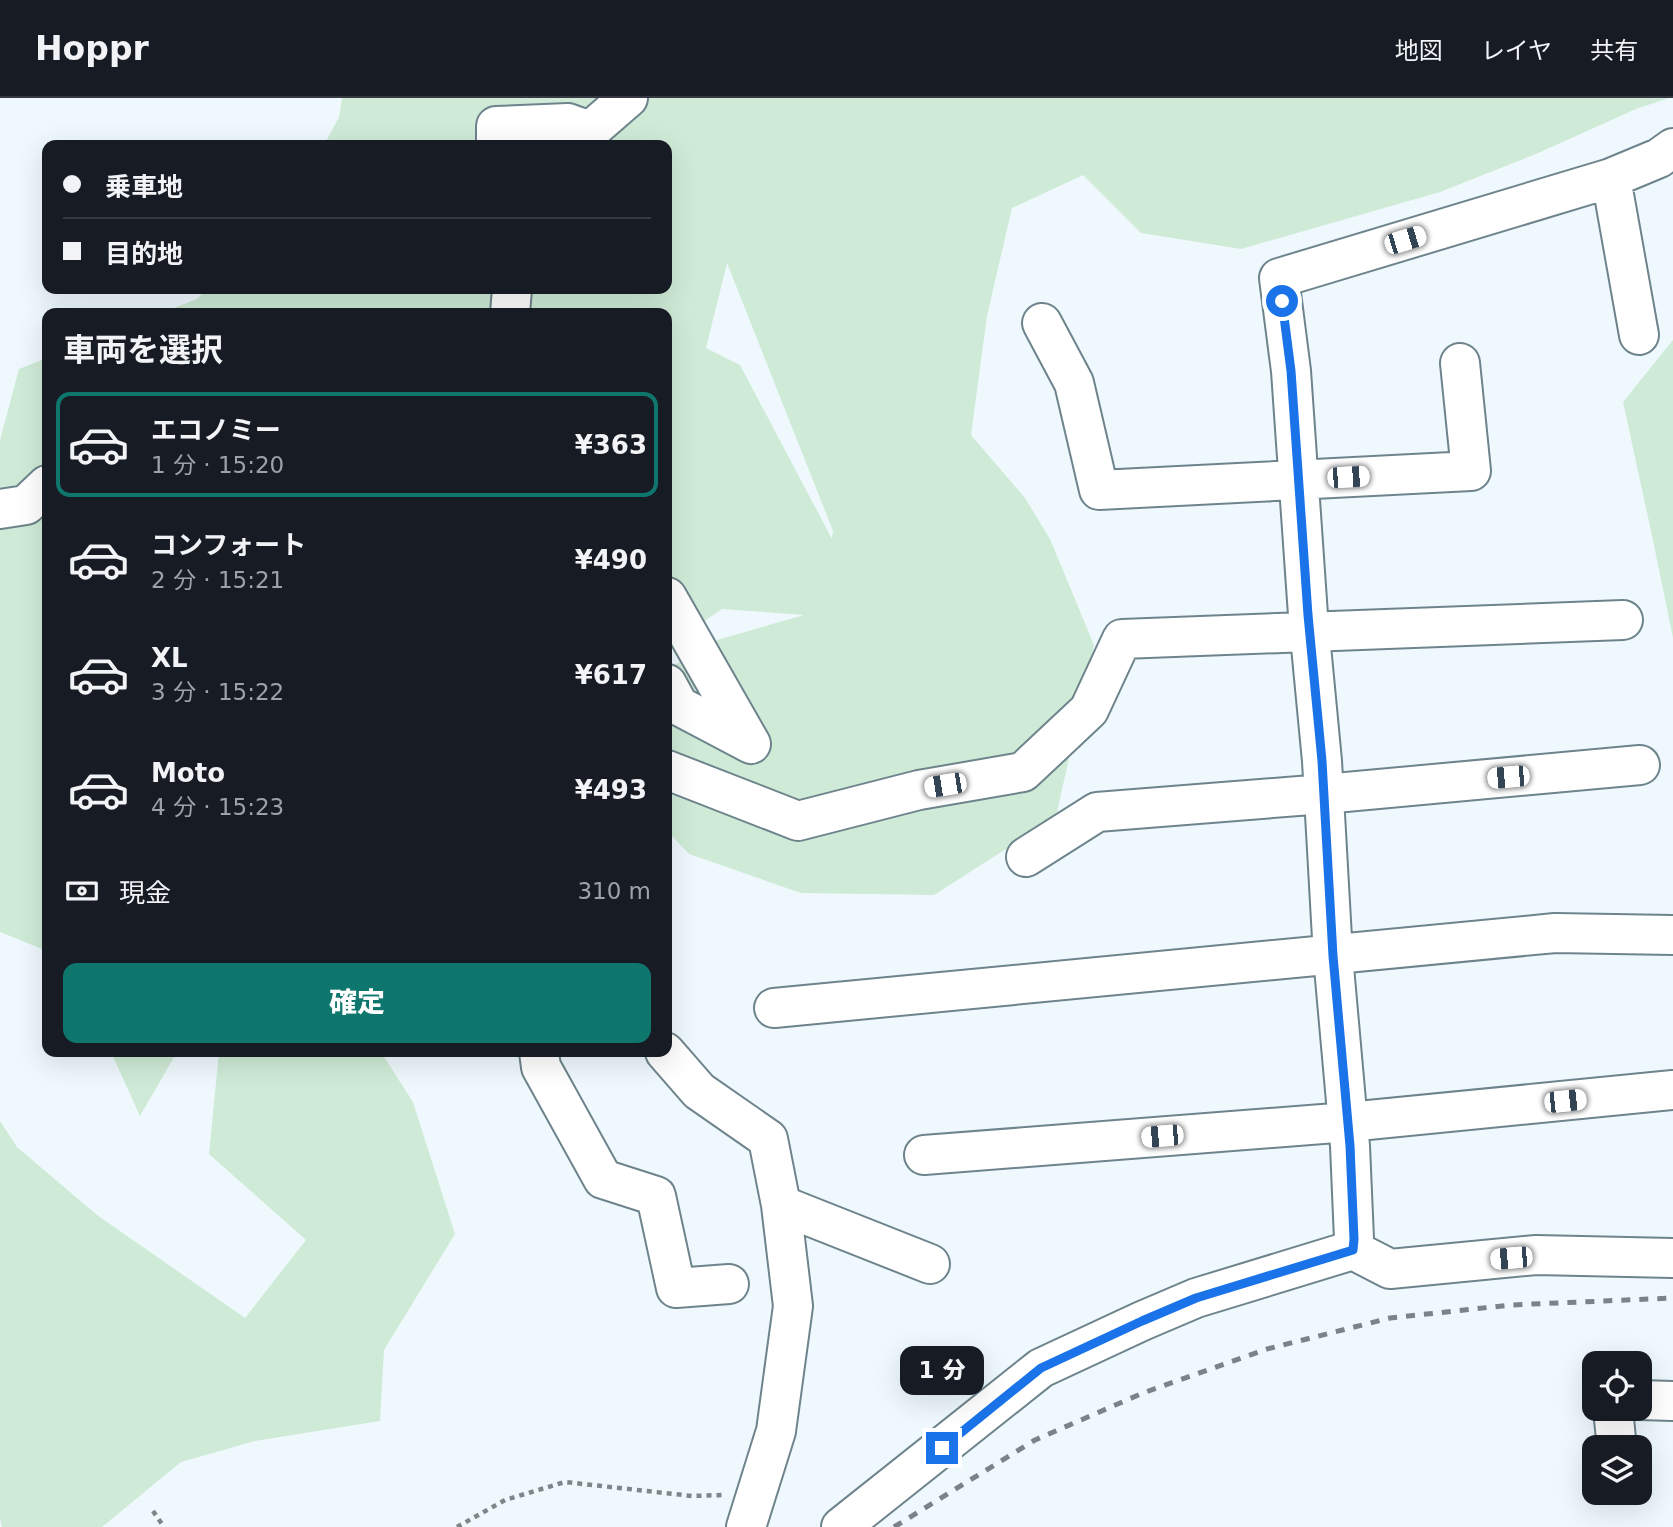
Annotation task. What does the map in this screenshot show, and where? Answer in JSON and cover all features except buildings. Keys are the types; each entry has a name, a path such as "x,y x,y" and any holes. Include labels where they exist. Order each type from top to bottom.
{"street":[{"path":"496,140 496,126 568,123 590,131 628,98"},
{"path":"1353,1250 1348,1122 1333,956 1324,794 1291,371 1279,278 1611,178 1658,158 1673,148"},
{"path":"1611,178 1639,335"},
{"path":"1042,323 1074,383 1099,490 1471,471 1460,363"},
{"path":"0,509 26,505 42,490"},
{"path":"672,606 751,744 679,706 672,693"},
{"path":"672,772 798,821 919,790 1023,772 1089,710 1122,639 1623,620"},
{"path":"1026,857 1097,812 1640,765"},
{"path":"774,1008 1555,933 1673,935"},
{"path":"540,1057 541,1067 603,1179 656,1196 676,1288 729,1284"},
{"path":"670,1057 699,1091 768,1139 781,1205 793,1306 776,1431 751,1511"},
{"path":"924,1155 1348,1122 1673,1090"},
{"path":"781,1205 930,1264"},
{"path":"842,1527 1041,1368 1196,1298 1353,1250 1390,1269 1536,1255 1673,1258"},
{"path":"1652,1400 1673,1401"}],"path":[{"path":"457,1527 505,1500 565,1482 692,1496 751,1511"},
{"path":"153,1511 164,1527"}],"green space":[{"path":"342,98 1669,98 1636,109 1536,154 1440,192 1241,249 1141,233 1083,175 1012,208 987,316 971,435 1025,498 1050,539 1094,645 1056,817 934,895 801,893 689,854 672,836 672,667 710,642 804,615 722,609 672,644 672,308 174,308 197,299 202,294 672,294 672,140 327,140 339,117","holes":["727,263 833,531 832,539 740,365 706,348"]},
{"path":"1673,340 1673,638 1623,402"},
{"path":"42,360 42,949 0,932 0,440 19,369"},
{"path":"113,1057 174,1057 140,1116"},
{"path":"219,1057 384,1057 413,1102 455,1234 384,1350 380,1421 255,1441 181,1462 102,1527 2,1527 0,1121 17,1147 97,1215 245,1318 306,1240 209,1154"}],"railway":[{"path":"894,1527 1035,1440 1143,1393 1267,1349 1390,1318 1511,1305 1673,1298"}],"route":[{"path":"942,1448 1041,1368 1196,1298 1353,1250 1350,1146 1333,956 1322,761 1308,615 1291,371 1282,301"}]}
